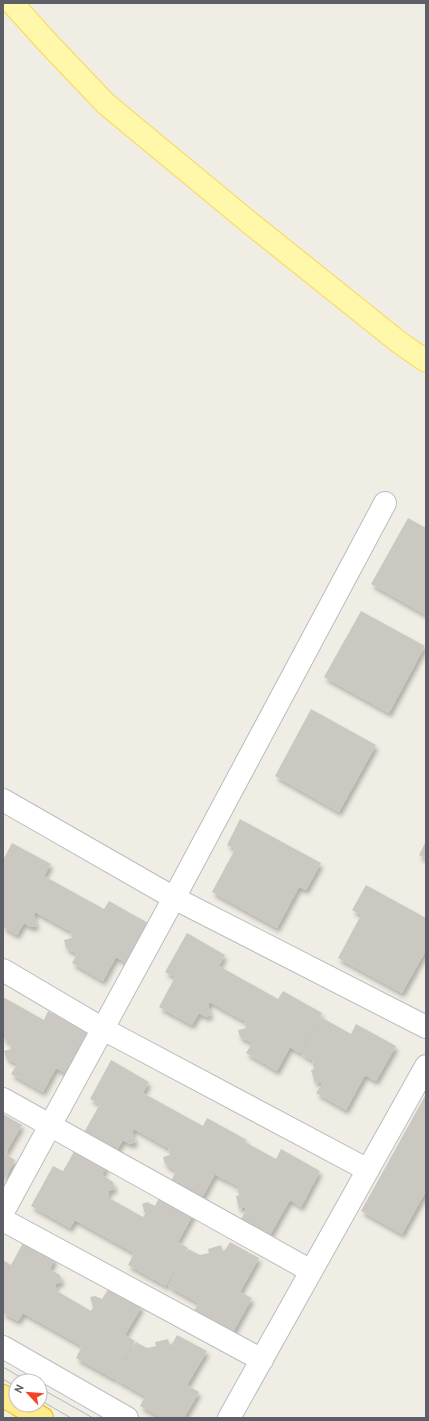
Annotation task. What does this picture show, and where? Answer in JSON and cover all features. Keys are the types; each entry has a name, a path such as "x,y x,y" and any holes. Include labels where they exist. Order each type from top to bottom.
{"highway":[{"path":"33,1413 42,1418"}],"main road":[{"path":"12,3 106,104 400,344 426,361"}],"street":[{"path":"3,1212 174,898 385,503"},
{"path":"4,804 174,898 426,1027"},
{"path":"3,970 103,1029 368,1170"},
{"path":"229,1418 426,1066"},
{"path":"3,1099 311,1271"},
{"path":"3,1220 262,1360"},
{"path":"3,1347 127,1418"}],"building":[{"path":"408,518 426,528 426,615 371,584"},
{"path":"361,611 425,646 389,713 324,677"},
{"path":"311,709 376,745 339,812 275,776"},
{"path":"240,819 321,863 306,890 299,887 277,928 212,892 235,849 227,845"},
{"path":"426,841 426,859 419,855"},
{"path":"12,843 51,864 44,876 104,909 109,901 148,923 126,963 116,957 103,981 72,963 77,954 66,948 64,940 72,938 70,931 35,912 34,915 37,926 31,927 24,923 17,935 3,927 3,860"},
{"path":"366,885 426,918 426,953 425,952 402,993 338,958 361,915 352,910"},
{"path":"187,933 225,955 219,966 278,999 283,991 322,1013 300,1053 290,1047 277,1071 246,1053 252,1043 240,1037 238,1030 246,1028 244,1021 210,1002 208,1005 211,1015 206,1017 199,1013 192,1025 159,1007 175,977 165,972"},
{"path":"3,997 44,1020 48,1011 88,1033 65,1073 56,1068 43,1092 11,1074 17,1064 6,1058 4,1051 11,1049 9,1042 3,1038"},
{"path":"321,1017 351,1034 356,1024 396,1046 376,1081 365,1075 346,1110 316,1093 322,1084 321,1082 315,1083 311,1070 314,1069 312,1060 301,1054"},
{"path":"111,1060 149,1082 143,1093 203,1126 207,1118 247,1140 245,1142 276,1159 281,1149 320,1171 301,1207 290,1200 270,1235 241,1219 246,1210 245,1207 239,1209 236,1196 239,1195 237,1186 225,1179 231,1167 224,1180 215,1174 202,1198 171,1181 176,1171 165,1164 163,1157 170,1155 168,1148 134,1129 132,1132 136,1142 130,1144 123,1140 116,1152 83,1134 100,1104 90,1099"},
{"path":"426,1094 426,1191 402,1234 361,1211"},
{"path":"3,1114 22,1125 5,1154 15,1160 3,1182"},
{"path":"76,1148 107,1166 102,1175 113,1182 115,1189 108,1191 109,1198 143,1217 145,1214 142,1204 147,1202 155,1206 161,1194 194,1213 178,1242 188,1248 166,1286 128,1265 134,1253 75,1220 70,1228 31,1206 53,1166 63,1171"},
{"path":"24,1241 55,1259 50,1269 60,1275 62,1282 55,1284 57,1291 91,1311 93,1307 90,1297 95,1296 102,1299 109,1288 142,1306 125,1335 135,1341 114,1379 76,1358 82,1346 23,1313 18,1321 3,1313 3,1260 11,1265"},
{"path":"230,1242 259,1258 240,1292 252,1298 232,1334 193,1313 198,1303 168,1286 188,1249 200,1255 209,1253 208,1249 221,1245 223,1251"},
{"path":"177,1335 207,1351 187,1385 199,1392 184,1418 162,1418 140,1406 145,1396 115,1379 136,1342 147,1348 156,1346 155,1342 168,1339 170,1345"}],"tram line":[{"path":"3,1367 13,1373"},
{"path":"3,1379 8,1382"},
{"path":"48,1393 93,1418"},
{"path":"48,1405 71,1418"}]}
